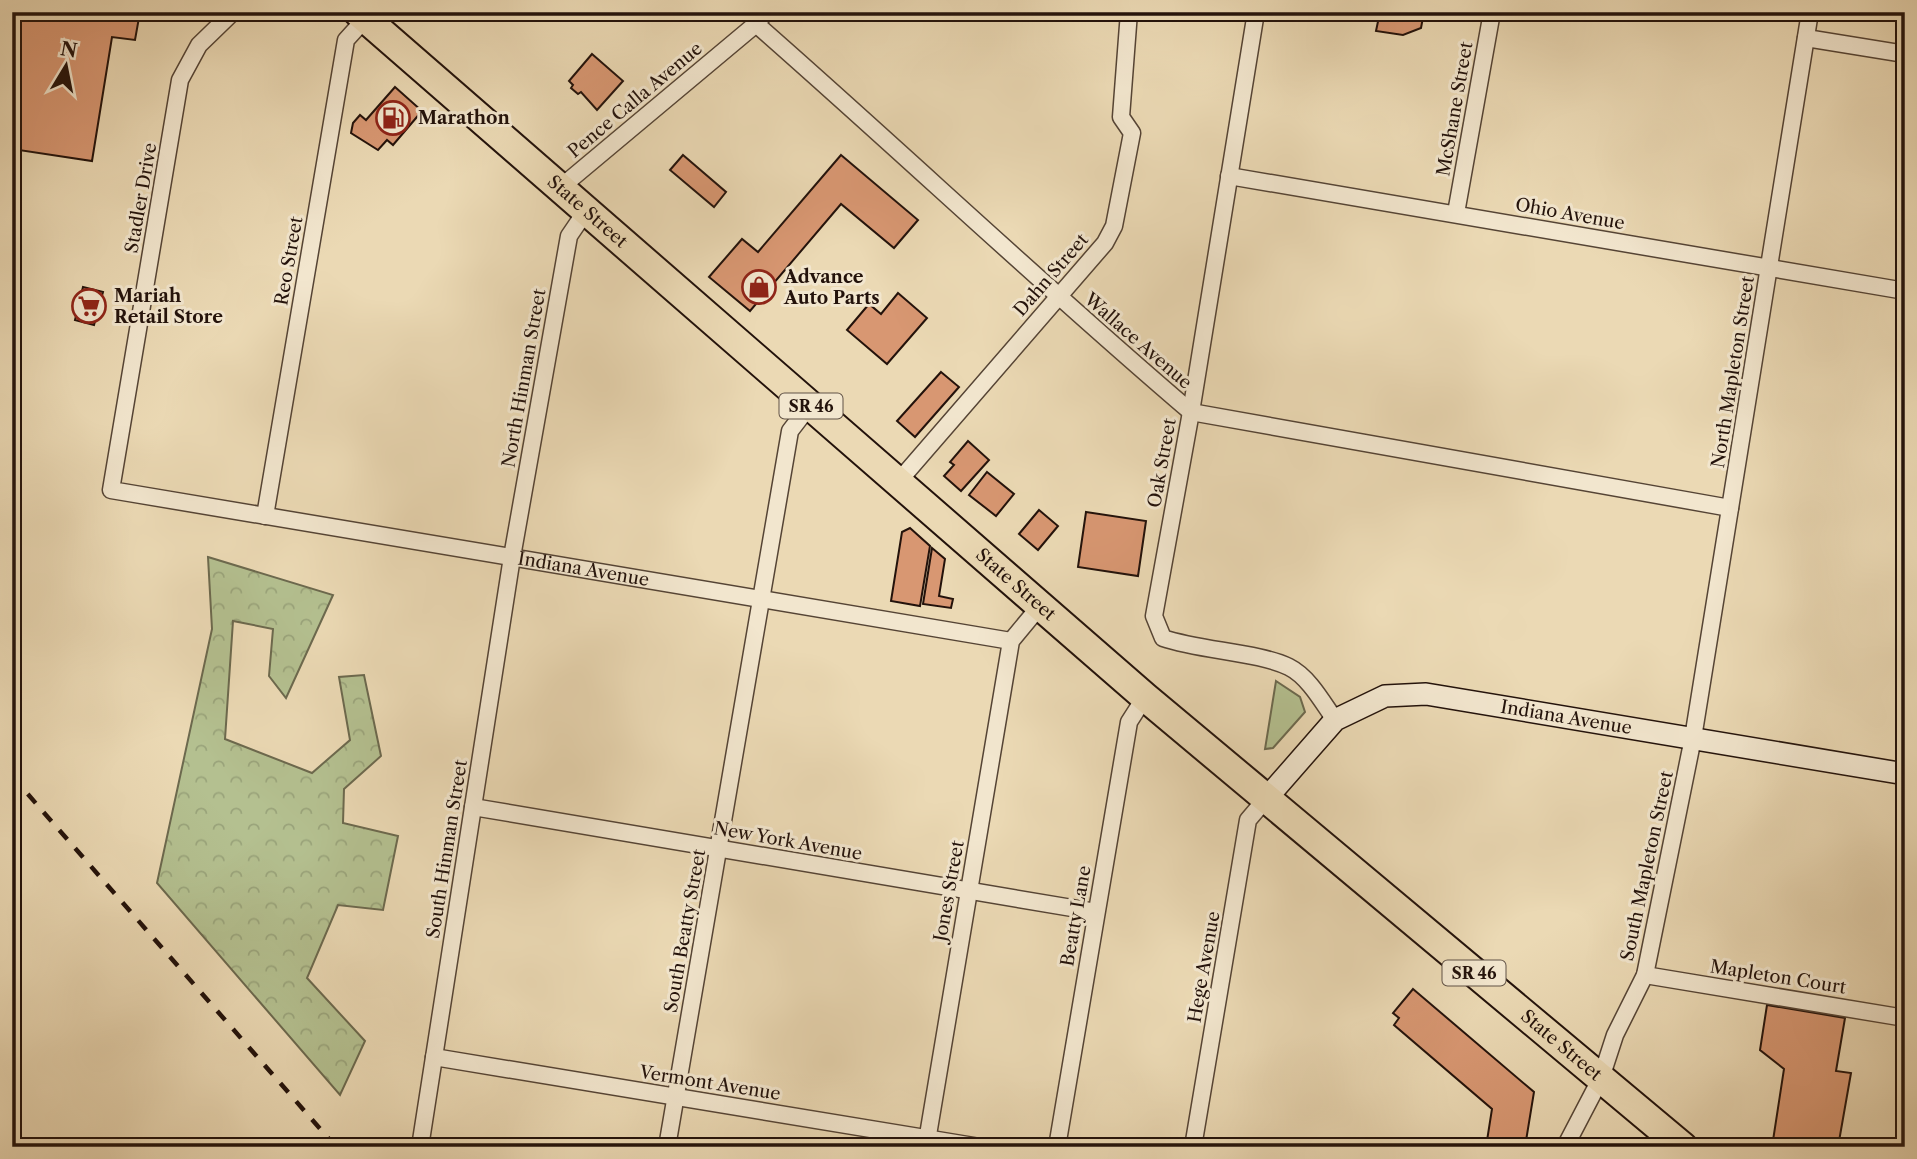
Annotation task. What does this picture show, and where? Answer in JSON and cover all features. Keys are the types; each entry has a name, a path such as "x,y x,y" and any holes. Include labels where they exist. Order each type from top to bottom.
{"highway":[{"name":"State Street","path":"364,14 586,211 1145,697 1683,1147"}],"street":[{"name":"Stadler Drive","path":"111,490 180,80 199,46 233,12"},
{"name":"Dahn Street","path":"898,482 1105,243 1114,226 1132,133 1121,117 1129,12"},
{"name":"Oak Street","path":"1256,12 1191,412 1154,616 1163,638 1190,647 1267,660 1291,668 1310,686 1335,720"},
{"name":"McShane Street","path":"1456,214 1492,12"},
{"name":"North Mapleton Street","path":"1693,738 1810,12"},
{"name":"Reo Street","path":"265,516 346,40 364,14"},
{"name":"Wallace Avenue","path":"757,16 1058,296 1191,412 1730,508"},
{"name":"Pence Calla Avenue","path":"560,188 757,16"},
{"path":"1806,38 1905,54"},
{"name":"Ohio Avenue","path":"1229,176 1905,291"},
{"name":"North Hinman Street","path":"512,557 569,236 586,211"},
{"name":"South Beatty Street","path":"667,1147 790,431 810,405"},
{"name":"Indiana Avenue","path":"111,490 1011,641"},
{"name":"South Hinman Street","path":"420,1147 512,557"},
{"path":"1011,641 1040,606"},
{"name":"Jones Street","path":"927,1142 1011,641"},
{"name":"Indiana Avenue","path":"1265,800 1335,720 1385,696 1426,694 1905,774"},
{"name":"Beatty Lane","path":"1057,1147 1129,722 1145,697"},
{"name":"South Mapleton Street","path":"1565,1147 1601,1078 1615,1035 1644,975 1693,738"},
{"name":"Hege Avenue","path":"1193,1147 1248,820 1265,800"},
{"name":"New York Avenue","path":"472,807 1096,912"},
{"name":"Mapleton Court","path":"1644,975 1905,1018"},
{"name":"Vermont Avenue","path":"434,1058 676,1097 927,1142 980,1147"}],"green space":[{"path":"208,557 333,595 286,698 269,676 273,629 233,621 225,739 312,773 350,740 339,677 364,675 381,756 344,789 343,823 398,836 383,910 338,905 307,978 365,1041 340,1095 157,883 212,629"},
{"path":"1276,681 1300,697 1305,712 1273,748 1265,749"}],"building":[{"path":"12,12 140,12 135,40 112,37 92,161 12,149"},
{"path":"1380,12 1424,12 1421,28 1403,35 1376,31"},
{"path":"592,54 623,81 597,110 581,92 578,94 571,88 573,85 569,81"},
{"name":"Marathon","path":"395,87 422,111 393,145 387,140 378,150 351,133 353,123 360,115 366,120"},
{"path":"683,155 726,192 714,207 670,170"},
{"path":"841,155 918,220 894,248 841,204 750,311 709,277 742,239 758,252"},
{"name":"Mariah Retail Store","path":"83,287 103,292 94,325 75,320"},
{"path":"898,293 927,318 887,364 847,330 869,304 881,314"},
{"path":"941,372 959,387 915,437 897,421"},
{"path":"968,441 989,460 961,491 944,476 954,465 950,462"},
{"path":"987,472 1014,494 996,516 969,495"},
{"path":"1039,510 1058,526 1038,550 1019,534"},
{"path":"1086,512 1146,521 1138,576 1078,567"},
{"path":"910,528 930,546 920,606 891,601 902,532"},
{"path":"932,548 945,559 939,596 953,599 951,608 923,604"},
{"path":"1413,989 1534,1092 1525,1147 1486,1147 1492,1109 1394,1025 1399,1018 1393,1013"},
{"path":"1767,1005 1845,1018 1836,1071 1851,1073 1838,1147 1772,1147 1784,1069 1760,1050"}],"railway":[{"path":"12,776 336,1147"}],"place":[{"name":"Marathon","path":"393,118"},
{"name":"Advance Auto Parts","path":"759,287"},
{"name":"Mariah Retail Store","path":"89,306"}]}
